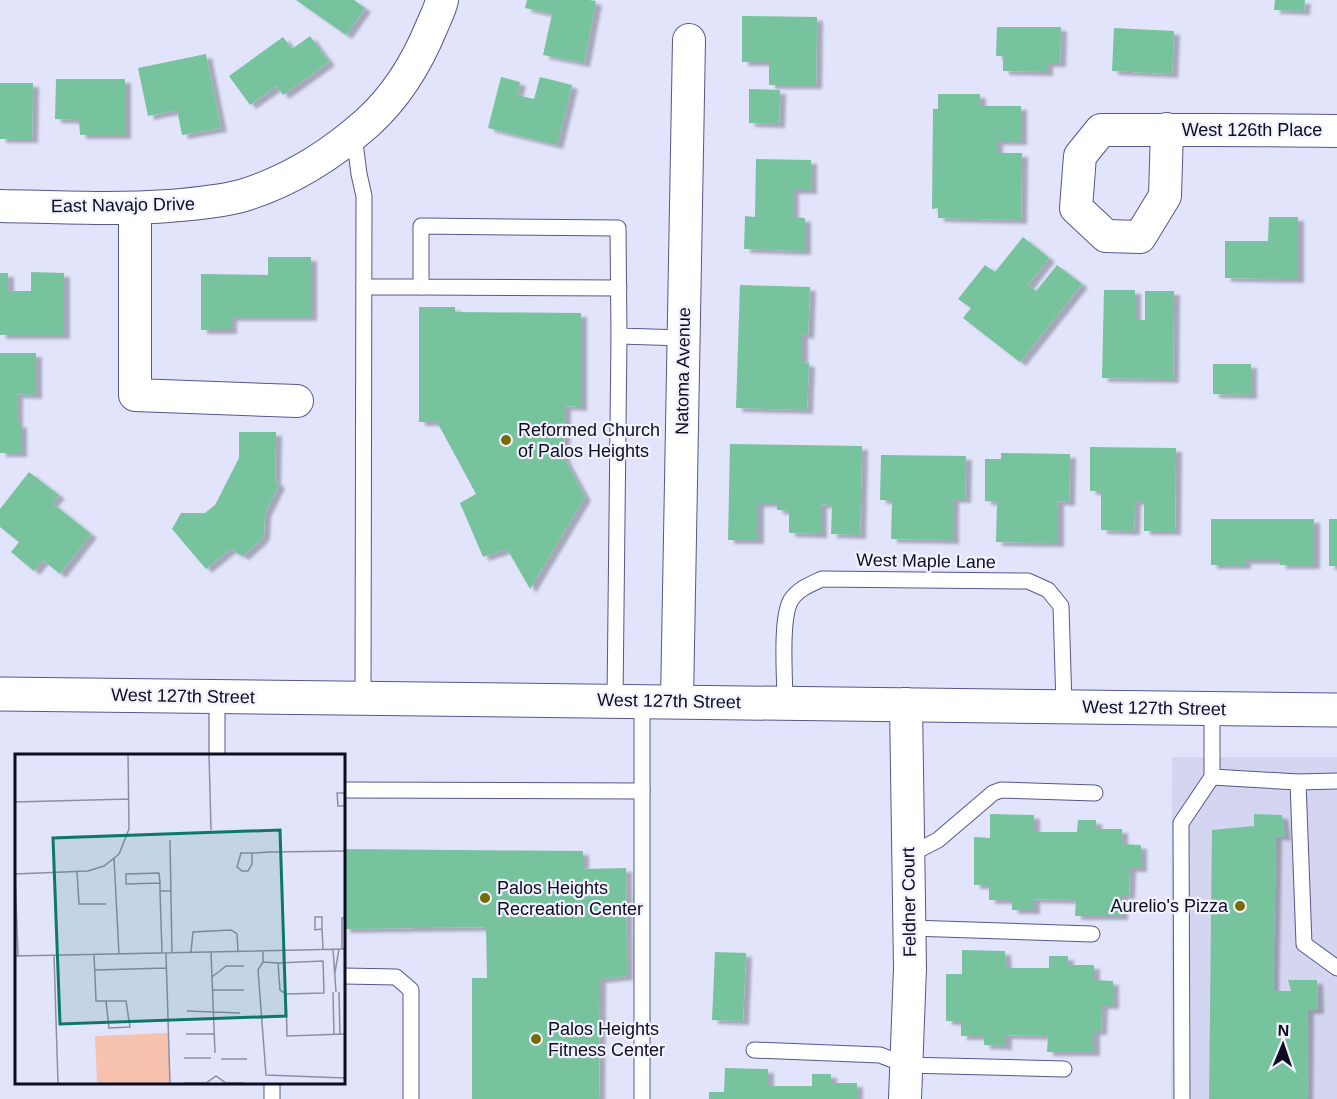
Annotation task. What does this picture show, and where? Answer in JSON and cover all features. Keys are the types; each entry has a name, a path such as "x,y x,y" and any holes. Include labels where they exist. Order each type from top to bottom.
{"main road":[{"name":"West 127th Street","path":"0,694 1337,710"}],"street":[{"name":"East Navajo Drive","path":"0,206 135,208 195,204 240,196 294,174 337,148 382,110 400,88 427,40 442,0"},
{"name":"Natoma Avenue","path":"677,702 689,40"},
{"name":"West 126th Place","path":"1167,129 1337,130"},
{"path":"135,208 135,395 297,401"},
{"name":"Feldner Court","path":"905,1099 910,968 906,704"}],"lane":[{"path":"354,135 364,196 363,698"},
{"path":"421,287 421,226 618,228 629,701 642,791 642,1099"},
{"path":"364,287 619,288"},
{"path":"619,336 684,338"},
{"name":"West Maple Lane","path":"785,703 784,622 791,600 806,586 822,579 1028,582 1048,590 1061,606 1064,706"},
{"path":"217,696 218,754"},
{"path":"1182,1099 1181,823 1212,777 1212,708"},
{"path":"1212,777 1337,782"},
{"path":"1298,782 1305,944 1337,968"},
{"path":"345,790 642,791"},
{"path":"909,855 938,840 993,793 1001,790 1095,793"},
{"path":"910,928 1092,934"},
{"path":"345,976 396,977 411,990 411,1099"},
{"path":"754,1050 880,1055 906,1065 1064,1069"}],"shaded area":[{"path":"1172,757 1337,757 1337,1099 1171,1099"}],"building":[{"path":"296,0 354,0 365,8 346,35"},
{"path":"527,0 596,1 584,63 543,55 552,14 525,8"},
{"path":"1275,0 1305,0 1304,11 1274,10"},
{"path":"742,16 817,17 816,85 769,85 769,62 742,62"},
{"path":"997,27 1061,27 1060,63 1047,63 1047,72 1003,71 1003,56 996,56"},
{"path":"1114,28 1174,31 1172,74 1112,71"},
{"path":"310,36 329,62 283,95 277,86 250,105 229,76 283,37 292,49"},
{"path":"206,54 221,128 182,135 177,110 148,116 138,68"},
{"path":"501,77 520,82 517,95 534,99 540,77 572,85 557,145 488,128"},
{"path":"56,79 125,79 125,135 80,135 79,120 55,119"},
{"path":"0,83 33,83 32,139 0,139"},
{"path":"749,89 780,90 779,124 749,123"},
{"path":"938,94 980,94 980,106 1021,106 1021,141 997,141 997,153 1022,153 1021,220 938,218 938,208 932,209 933,109 938,109"},
{"path":"756,159 811,160 811,190 793,190 793,217 805,218 805,251 744,249 745,216 755,217"},
{"path":"1269,217 1298,217 1298,279 1225,278 1225,241 1268,241"},
{"path":"1023,237 1049,258 1028,285 1036,291 1057,265 1082,284 1020,362 963,318 971,308 958,299 985,265 995,272"},
{"path":"268,257 311,257 311,317 231,317 231,330 201,330 201,274 268,275"},
{"path":"31,272 64,273 64,335 0,335 0,273 8,273 8,291 31,291"},
{"path":"740,285 810,287 808,335 802,334 802,362 809,363 807,410 736,408"},
{"path":"1104,290 1135,290 1135,320 1145,320 1145,291 1174,291 1173,379 1102,378"},
{"name":"Reformed Church of Palos Heights","path":"419,307 455,307 455,312 581,313 581,407 565,406 564,458 585,497 530,589 507,549 483,557 460,503 476,494 437,422 419,422"},
{"path":"0,353 36,353 36,395 17,394 17,424 21,423 21,453 0,453"},
{"path":"1213,364 1251,364 1251,395 1213,394"},
{"path":"239,432 276,432 275,480 279,485 265,513 264,534 261,540 243,556 230,549 206,569 172,529 181,513 205,513 215,505 239,458"},
{"path":"730,444 862,446 860,535 831,534 832,505 821,504 821,534 789,533 789,511 777,510 777,503 758,503 758,540 728,540"},
{"path":"1090,447 1176,448 1175,531 1144,531 1144,501 1135,501 1134,531 1101,530 1101,491 1090,491"},
{"path":"1001,453 1070,454 1069,502 1058,501 1058,543 996,542 997,502 985,501 985,459 1001,459"},
{"path":"881,455 966,456 965,499 953,499 953,540 891,539 892,500 880,500"},
{"path":"29,472 59,495 52,503 91,534 60,574 43,560 34,571 11,552 19,542 0,527 0,509"},
{"path":"1211,519 1314,519 1314,565 1280,565 1280,560 1245,560 1245,565 1211,565"},
{"path":"1329,519 1337,519 1337,566 1329,566"},
{"path":"990,814 1034,815 1034,832 1077,832 1078,820 1096,820 1096,829 1122,829 1122,844 1141,845 1141,868 1130,868 1129,895 1122,895 1122,916 1075,916 1076,900 1034,899 1034,910 1012,910 1012,900 989,900 989,885 974,885 974,837 990,838"},
{"path":"1254,814 1282,815 1285,837 1276,836 1273,991 1291,991 1288,980 1317,980 1318,1010 1308,1010 1307,1099 1209,1099 1212,830 1254,826"},
{"name":"Palos Heights Recreation Center","path":"345,849 583,851 583,869 626,868 627,976 600,979 599,1099 472,1099 472,978 487,978 486,927 345,929"},
{"path":"962,950 1005,951 1006,968 1049,968 1049,956 1068,956 1068,965 1094,965 1094,980 1113,981 1113,1005 1102,1005 1101,1031 1094,1031 1094,1052 1047,1052 1048,1036 1006,1035 1006,1046 984,1045 984,1036 961,1036 961,1021 946,1021 946,974 962,974"},
{"path":"715,952 746,953 743,1021 712,1020"},
{"path":"725,1068 768,1069 768,1086 812,1086 812,1074 831,1074 831,1083 857,1083 857,1099 709,1099 709,1092 724,1092"}],"place":[{"name":"Reformed Church of Palos Heights","path":"506,440"},
{"name":"Palos Heights Recreation Center","path":"485,898"},
{"name":"Aurelio's Pizza","path":"1240,906"},
{"name":"Palos Heights Fitness Center","path":"536,1039"}]}
